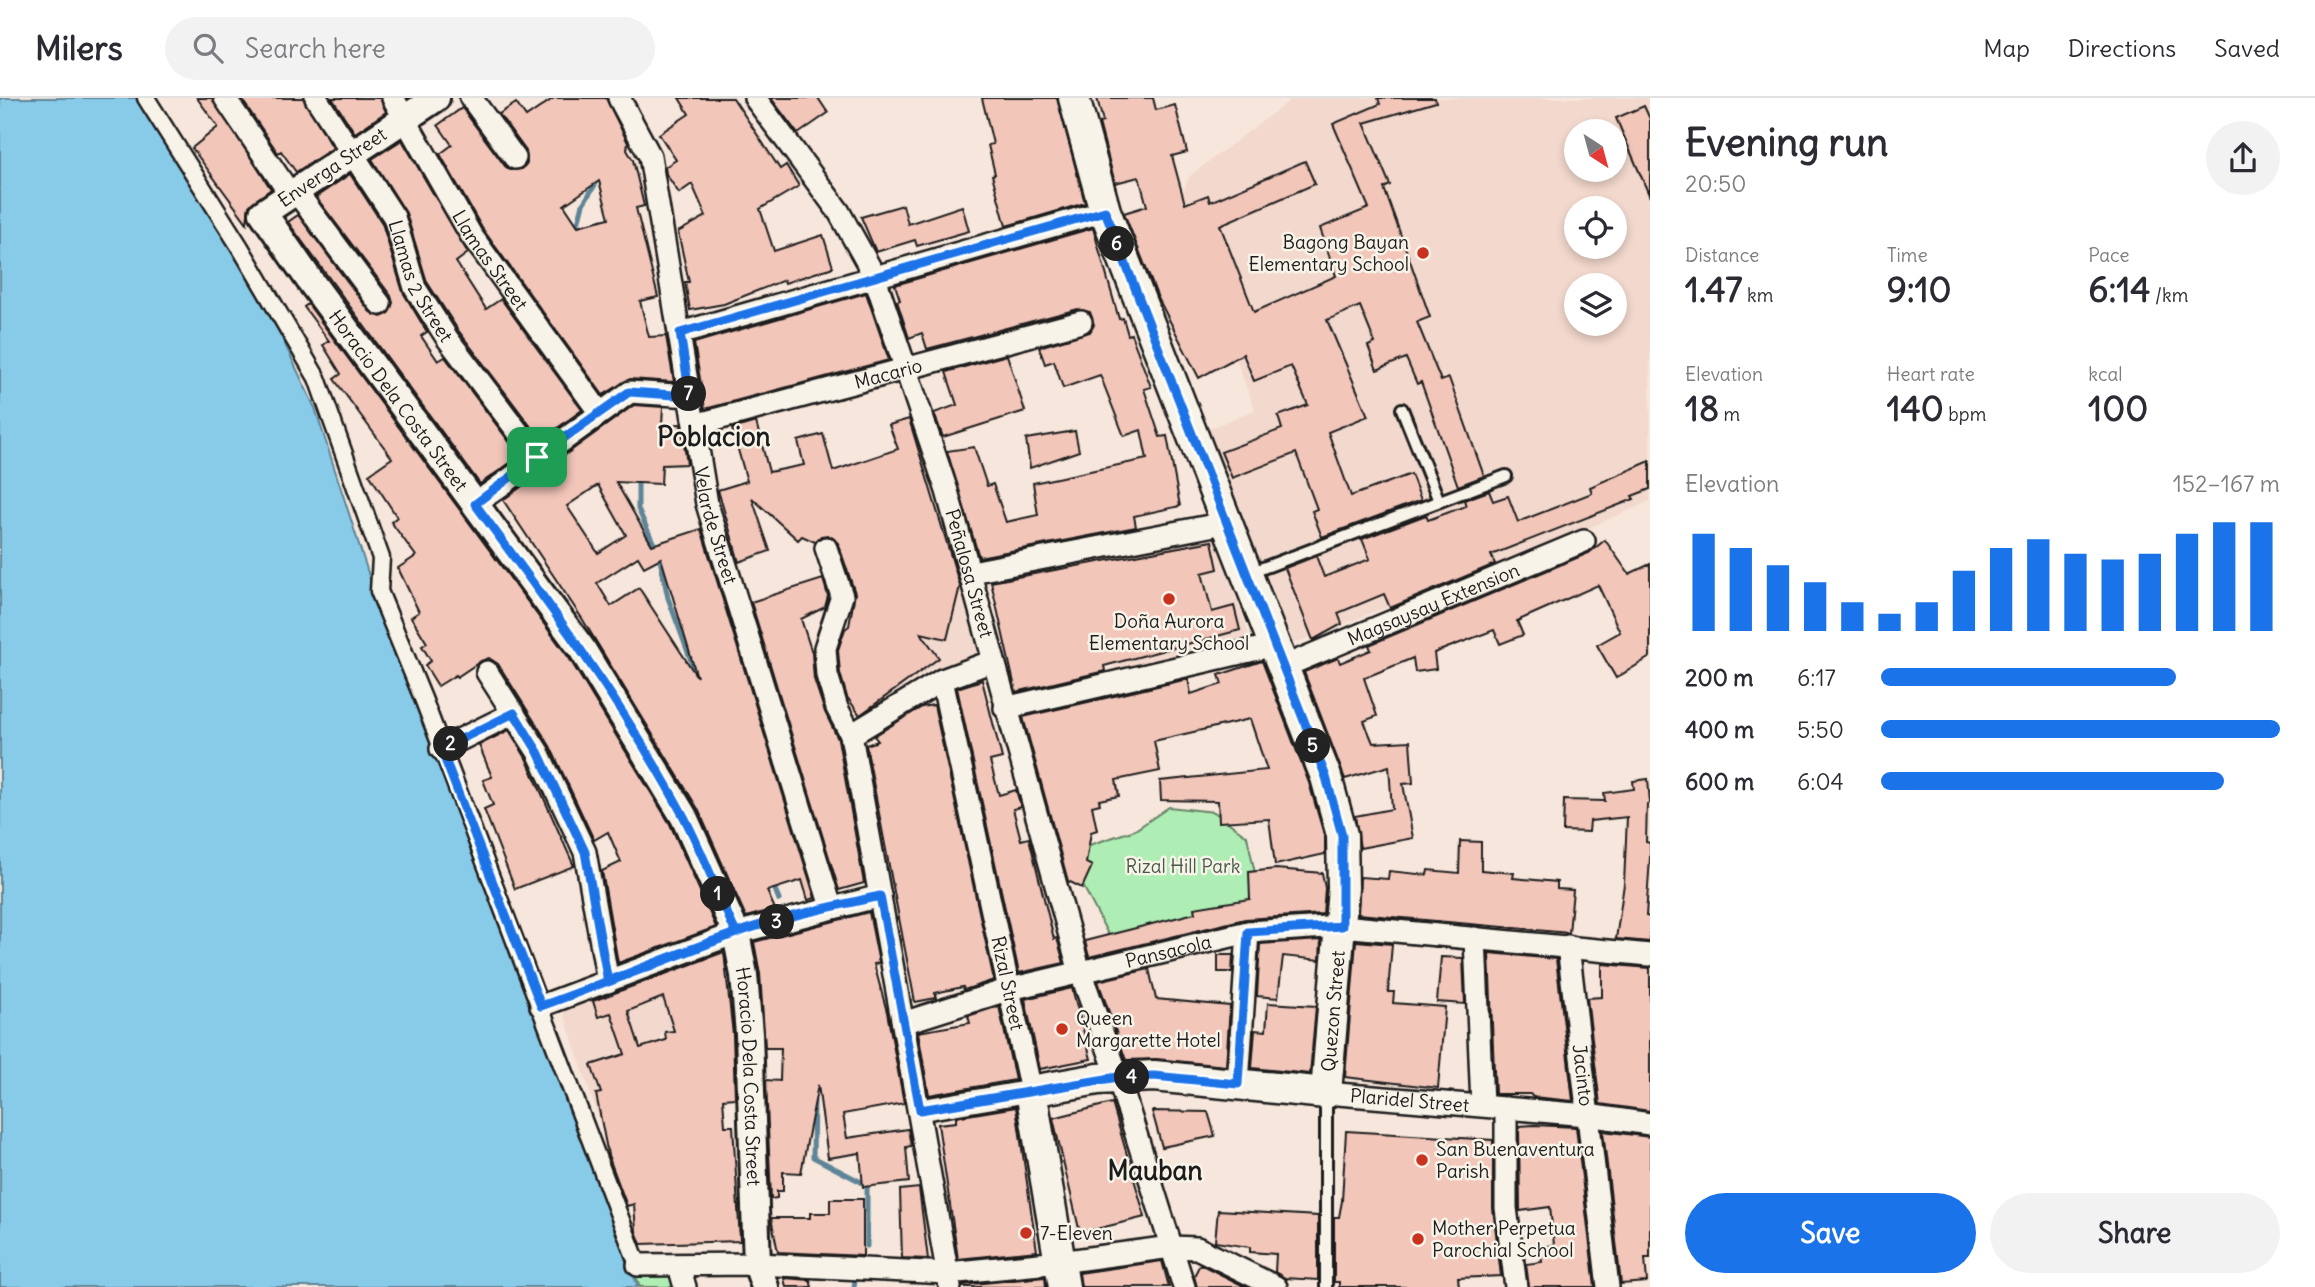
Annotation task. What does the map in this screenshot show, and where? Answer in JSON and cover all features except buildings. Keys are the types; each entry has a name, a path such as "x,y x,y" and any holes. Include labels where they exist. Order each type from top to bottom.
{"main road":[{"name":"Quezon Street","path":"1074,98 1105,211 1326,777 1342,835 1342,926 1326,1093"},
{"name":"Plaridel Street","path":"1031,1091 1118,1077 1154,1076 1326,1093"},
{"name":"Rizal Street","path":"1031,1091 1062,1275"}],"street":[{"path":"146,98 240,247 317,378 381,558 379,592 541,1006 638,1265 679,1266 761,1275 949,1280 1062,1275 1171,1247 1197,1248 1276,1287"},
{"path":"225,98 293,192 380,304"},
{"name":"Llamas 2 Street","path":"316,98 394,217 415,288 447,338 537,457"},
{"name":"Enverga Street","path":"263,213 353,151 399,108 436,98"},
{"path":"471,98 515,158"},
{"name":"Velarde Street","path":"619,98 650,156 708,504 831,907"},
{"name":"Peñalosa Street","path":"755,98 839,212 874,275 972,572 1005,708 1080,972 1118,1077 1184,1287"},
{"name":"Llamas Street","path":"399,108 471,235 600,413"},
{"path":"680,333 874,275 1105,211"},
{"name":"Horacio Dela Costa Street","path":"263,213 582,649 684,817 736,933 744,975 761,1275"},
{"name":"Macario","path":"695,425 1081,322"},
{"path":"475,504 629,392 690,396"},
{"path":"972,572 1085,557 1225,523"},
{"name":"Magsaysay Extension","path":"1005,708 1110,680 1279,656 1584,541"},
{"path":"827,548 842,596 825,648 827,675 837,708 850,735 949,1280"},
{"path":"850,735 942,680 993,660"},
{"path":"486,672 538,752 585,852 608,982"},
{"name":"Rizal Street","path":"942,680 1031,1091"},
{"path":"441,749 514,713"},
{"path":"541,1006 736,933 880,896"},
{"name":"Pansacola","path":"904,1023 1010,989 1248,932 1342,926 1650,955"},
{"path":"1238,1084 1248,932"},
{"path":"1475,938 1482,1105"},
{"name":"Jacinto","path":"1568,946 1608,1287"},
{"name":"Plaridel Street","path":"920,1110 1031,1091"},
{"name":"Plaridel Street","path":"1326,1093 1587,1115 1650,1124"},
{"path":"1506,1108 1506,1208 1516,1287"},
{"path":"679,1266 685,1287"}],"lane":[{"path":"1402,409 1439,501"},
{"path":"1246,574 1506,476"},
{"path":"1326,1093 1326,1287"}],"shaded area":[{"path":"1293,98 1650,98 1650,501 1577,533 1287,646 1203,431 1255,410 1178,203 1190,176"},
{"name":"Doña Aurora Elementary School","path":"1216,532 1250,639 1116,673 1091,559"},
{"path":"987,578 1006,671 932,668 848,725 831,687 915,627 925,580"},
{"path":"665,963 676,1025 661,1034 648,1108 600,1122 560,1002"}],"green space":[{"name":"Rizal Hill Park","path":"1169,807 1214,812 1247,836 1261,901 1115,948 1076,872 1071,851 1135,830"},
{"path":"633,1268 672,1269 678,1287 640,1287"}],"water":[{"path":"0,98 141,98 257,285 315,408 371,582 638,1287 0,1287"}],"waterway":[{"path":"576,231 583,204 595,185 594,179"},
{"path":"638,477 638,509 659,555 668,598 697,677"},
{"path":"773,884 779,900"},
{"path":"814,1100 813,1157 867,1185 867,1246"},
{"path":"854,1287 856,1276"}],"place":[{"name":"Bagong Bayan Elementary School","path":"1423,253"},
{"name":"Doña Aurora Elementary School","path":"1169,599"},
{"name":"Queen Margarette Hotel","path":"1062,1029"},
{"name":"San Buenaventura Parish","path":"1422,1160"},
{"name":"7-Eleven","path":"1026,1233"},
{"name":"Mother Perpetua Parochial School","path":"1418,1239"}],"district":[{"name":"Poblacion","path":"714,436"},
{"name":"Mauban","path":"1155,1170"}],"route":[{"path":"537,457 475,504 582,649 641,744 684,817 736,933 608,982 585,852 538,752 514,713 441,749 541,1006 608,982 672,958 736,933 880,896 920,1110 1118,1077 1154,1076 1238,1084 1248,932 1342,926 1342,835 1326,777 1105,211 874,275 680,333 690,396 629,392 537,457"}]}
